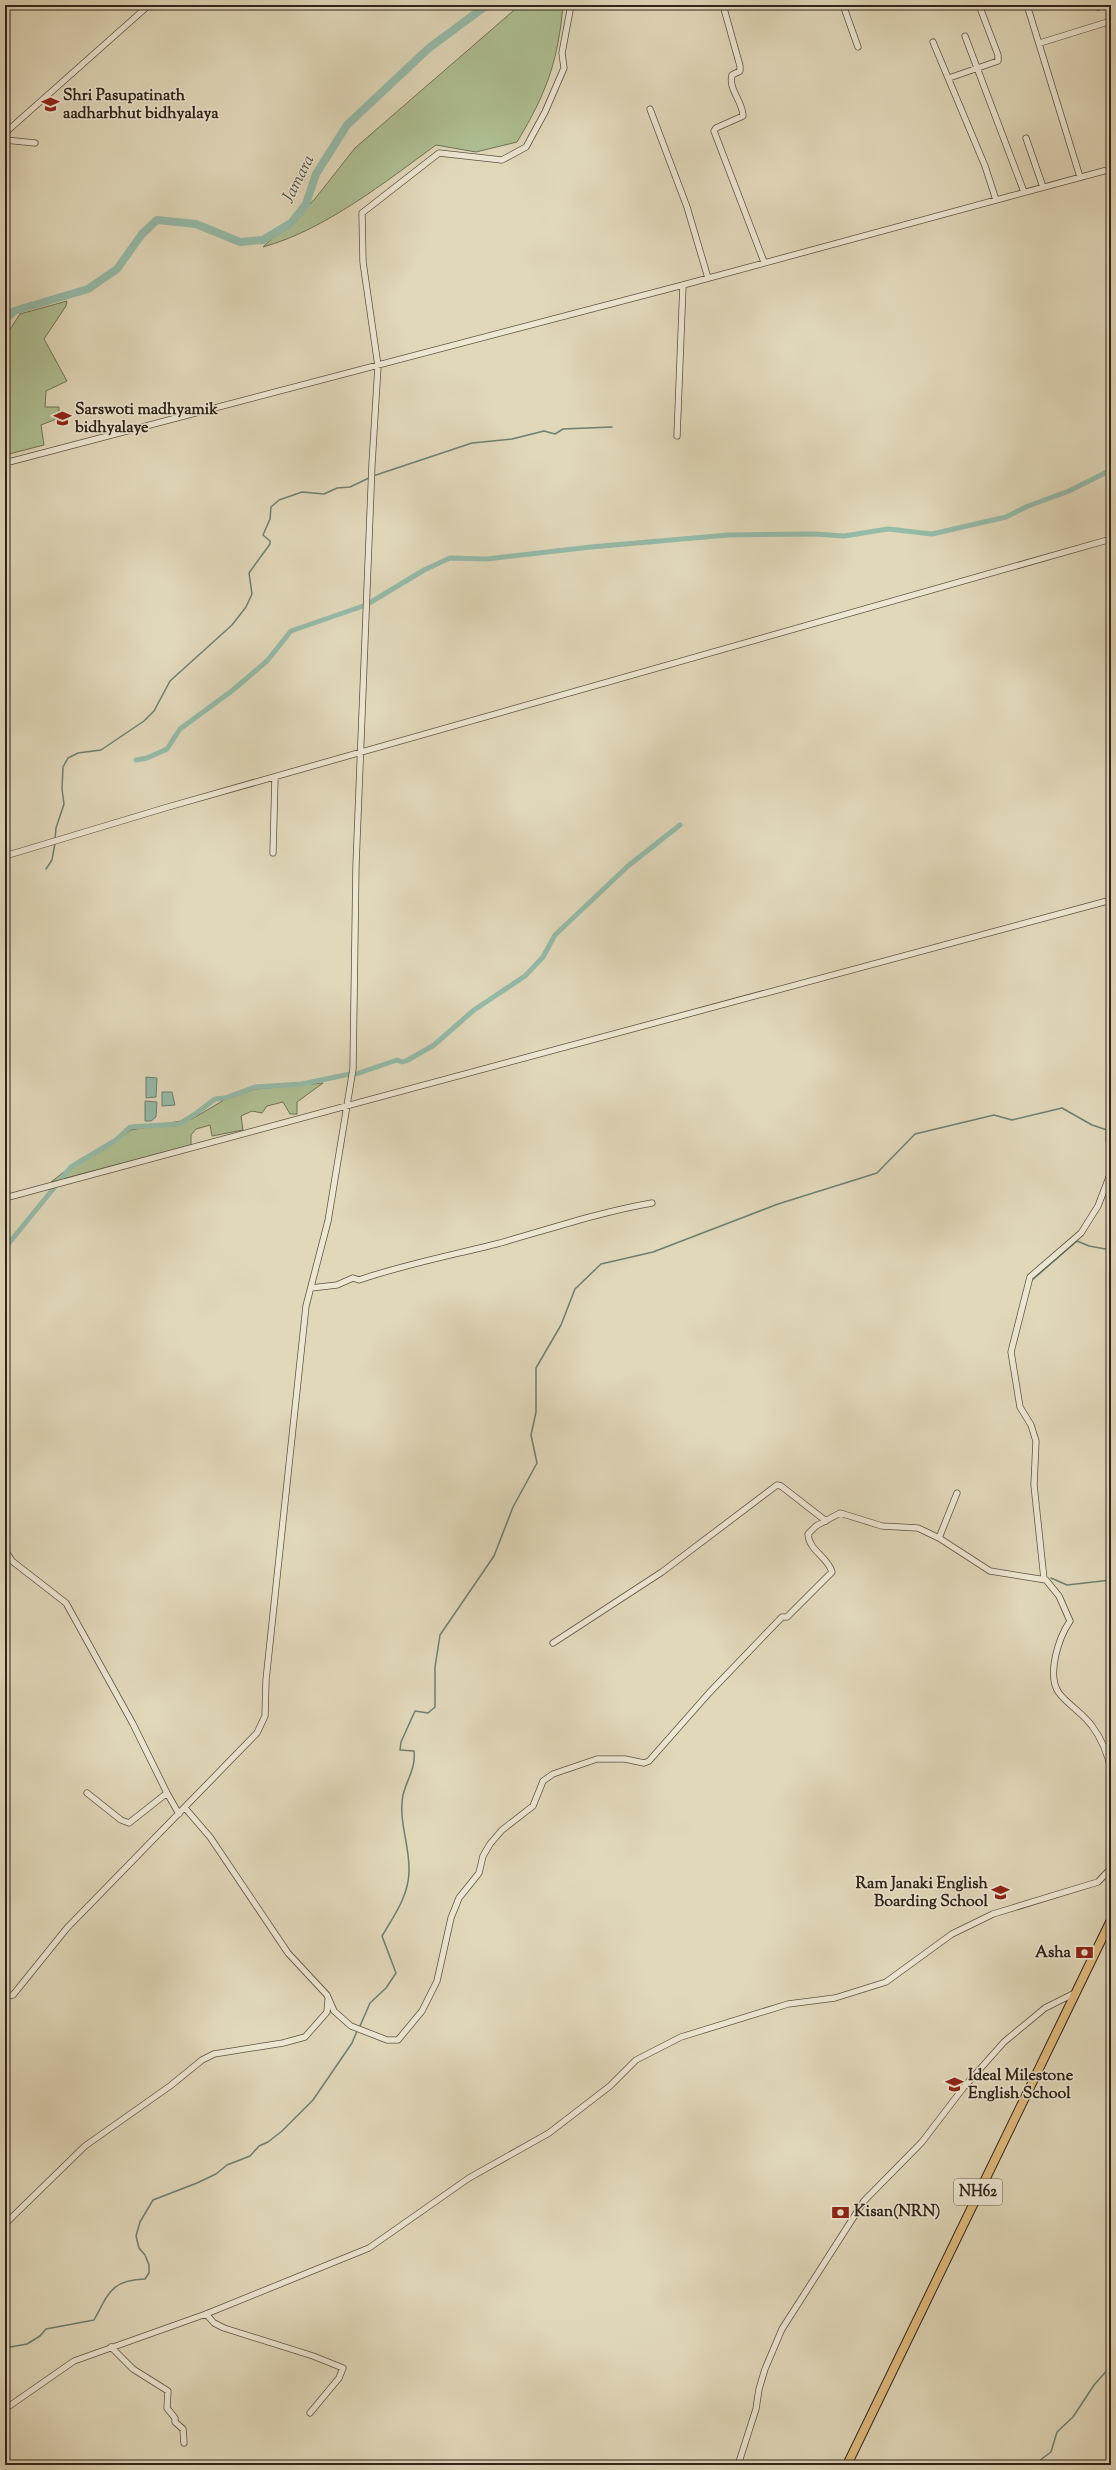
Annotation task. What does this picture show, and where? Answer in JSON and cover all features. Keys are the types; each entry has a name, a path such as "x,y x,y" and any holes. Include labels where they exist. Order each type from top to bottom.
{"main road":[{"name":"NH62","path":"847,2465 1111,1920"}],"street":[{"path":"5,133 149,5"},
{"path":"5,1996 14,1995 67,1928 180,1814 257,1733 265,1716 266,1680 305,1322 311,1288 328,1221 353,1069 356,865 362,753 366,605 378,366 363,262 362,213 439,153 502,160 526,147 545,112 564,68 562,53 571,5"},
{"path":"723,5 740,66 740,71 732,75 731,83 743,110 743,116 726,122 716,128 714,132 764,262"},
{"path":"843,5 858,48"},
{"path":"949,78 994,64 998,61 998,55 979,5"},
{"path":"1027,5 1040,43 1080,177"},
{"path":"1040,43 1111,21"},
{"path":"965,36 1024,192"},
{"path":"933,42 949,78 954,97 985,166 996,200"},
{"path":"650,109 687,207 708,278"},
{"path":"1026,138 1043,187"},
{"path":"5,140 35,143"},
{"path":"5,463 683,285 1111,169"},
{"path":"677,436 683,285"},
{"path":"5,856 275,777 1111,539"},
{"path":"273,853 275,777"},
{"path":"5,1198 1111,900"},
{"path":"1111,1084 1109,1140 1111,1154"},
{"path":"1044,1579 1034,1485 1036,1441 1031,1425 1020,1407 1011,1352 1030,1277 1081,1233 1098,1206 1111,1172"},
{"path":"311,1288 337,1285 353,1278 359,1280 394,1267 498,1243 628,1207 652,1203"},
{"path":"553,1643 662,1572 777,1486 781,1486 826,1521"},
{"path":"939,1538 956,1493"},
{"path":"185,1808 210,1837 284,1948 327,1995 334,2011 351,2026 387,2040 398,2040 422,2012 437,1980 451,1918 460,1898 479,1873 484,1856 490,1844 502,1830 533,1806 543,1780 553,1774 597,1759 625,1759 644,1763 649,1761 699,1704 782,1617 787,1617 832,1572 830,1566 809,1542 808,1534 840,1513 882,1526 918,1528 939,1538 990,1571 1044,1579 1054,1587 1070,1621 1062,1633 1057,1650 1054,1675 1058,1692 1092,1725 1108,1758 1111,1770"},
{"path":"5,1550 12,1561 66,1604 133,1724 167,1794 180,1814"},
{"path":"87,1794 121,1820 129,1823 167,1794"},
{"path":"5,2409 74,2361 206,2314 369,2248 469,2178 549,2132 610,2086 636,2060 681,2037 788,2004 835,1998 886,1982 952,1934 993,1914 1098,1882 1111,1868"},
{"path":"738,2465 756,2409 759,2389 765,2369 782,2328 864,2201 922,2142 964,2088 1004,2042 1045,2008 1075,1993"},
{"path":"5,2224 85,2146 184,2077 202,2060 214,2054 284,2043 305,2037 327,2012 327,1995"},
{"path":"206,2314 214,2323 224,2328 313,2356 344,2368 340,2378 310,2413"},
{"path":"111,2347 133,2369 168,2391 167,2408 175,2418 175,2422 183,2429 184,2443"}],"shaded area":[{"path":"520,5 563,5 558,44 549,77 536,108 517,142 476,152 436,145 354,204 332,217 286,239 263,247 314,200 355,148"},
{"path":"67,301 66,306 44,339 67,381 46,391 45,407 59,407 59,418 41,425 44,445 5,455 5,337 20,314"},
{"path":"146,1077 157,1078 156,1097 146,1098"},
{"path":"323,1083 297,1102 297,1114 290,1114 283,1102 267,1106 262,1113 252,1111 241,1116 243,1130 212,1136 210,1125 196,1129 191,1135 191,1145 51,1182 82,1158 101,1150 131,1130 192,1119 224,1100 255,1089"},
{"path":"162,1092 172,1092 175,1105 162,1106"},
{"path":"145,1101 157,1102 156,1117 151,1121 145,1121"}],"waterway":[{"name":"Jamara","path":"5,320 14,311 88,289 117,269 142,234 157,220 196,224 240,242 263,240 291,223 306,204 316,174 347,125 429,48 487,5"},
{"path":"373,476 472,443 512,439 544,431 555,434 563,429 612,427"},
{"path":"136,760 147,758 167,749 180,729 233,690 267,661 291,631 366,605 424,570 450,558 487,559 591,547 728,535 815,534 844,536 888,529 932,534 1006,517 1028,506 1069,491 1111,470"},
{"path":"55,839 56,828 64,804 62,789 63,767 68,758 78,753 101,750 144,721 154,711 170,681 232,625 246,607 252,594 249,573 270,544 270,541 263,535 270,519 271,507 279,500 302,492 324,494 337,488 350,487 369,478"},
{"path":"356,1074 397,1060 402,1062 408,1060 434,1045 474,1010 525,976 543,957 555,935 628,866 680,825"},
{"path":"46,869 52,860 55,843"},
{"path":"5,1248 71,1167 116,1140 130,1127 179,1124 215,1099 225,1098 255,1087 302,1084 350,1074"},
{"path":"360,2026 370,2003 386,1988 396,1973 382,1936 404,1897 409,1871 402,1805 403,1795 414,1763 414,1751 400,1750 401,1742 415,1711 428,1713 435,1707 435,1667 440,1635 494,1556 513,1507 537,1463 531,1435 536,1412 536,1368 561,1325 575,1289 601,1264 653,1252 778,1204 877,1173 915,1134 994,1115 1012,1120 1062,1108 1092,1125 1107,1130"},
{"path":"1031,1281 1077,1241 1089,1246 1111,1250"},
{"path":"1051,1578 1067,1585 1111,1580"},
{"path":"5,2348 27,2344 40,2336 46,2329 94,2320 108,2295 118,2285 125,2282 145,2279 149,2273 149,2265 145,2255 139,2248 136,2236 140,2222 153,2200 197,2183 216,2174 227,2165 250,2156 259,2146 268,2142 282,2131 313,2100 352,2043 357,2031"},
{"path":"1040,2465 1039,2461 1051,2452 1057,2432 1073,2417 1094,2385 1111,2366"}],"place":[{"name":"Shri Pasupatinath aadharbhut bidhyalaya","path":"50,105"},
{"name":"Sarswoti madhyamik bidhyalaye","path":"62,419"},
{"name":"Ram Janaki English Boarding School","path":"1001,1893"},
{"name":"Asha","path":"1084,1953"},
{"name":"Ideal Milestone English School","path":"955,2085"},
{"name":"Kisan(NRN)","path":"841,2212"}]}
